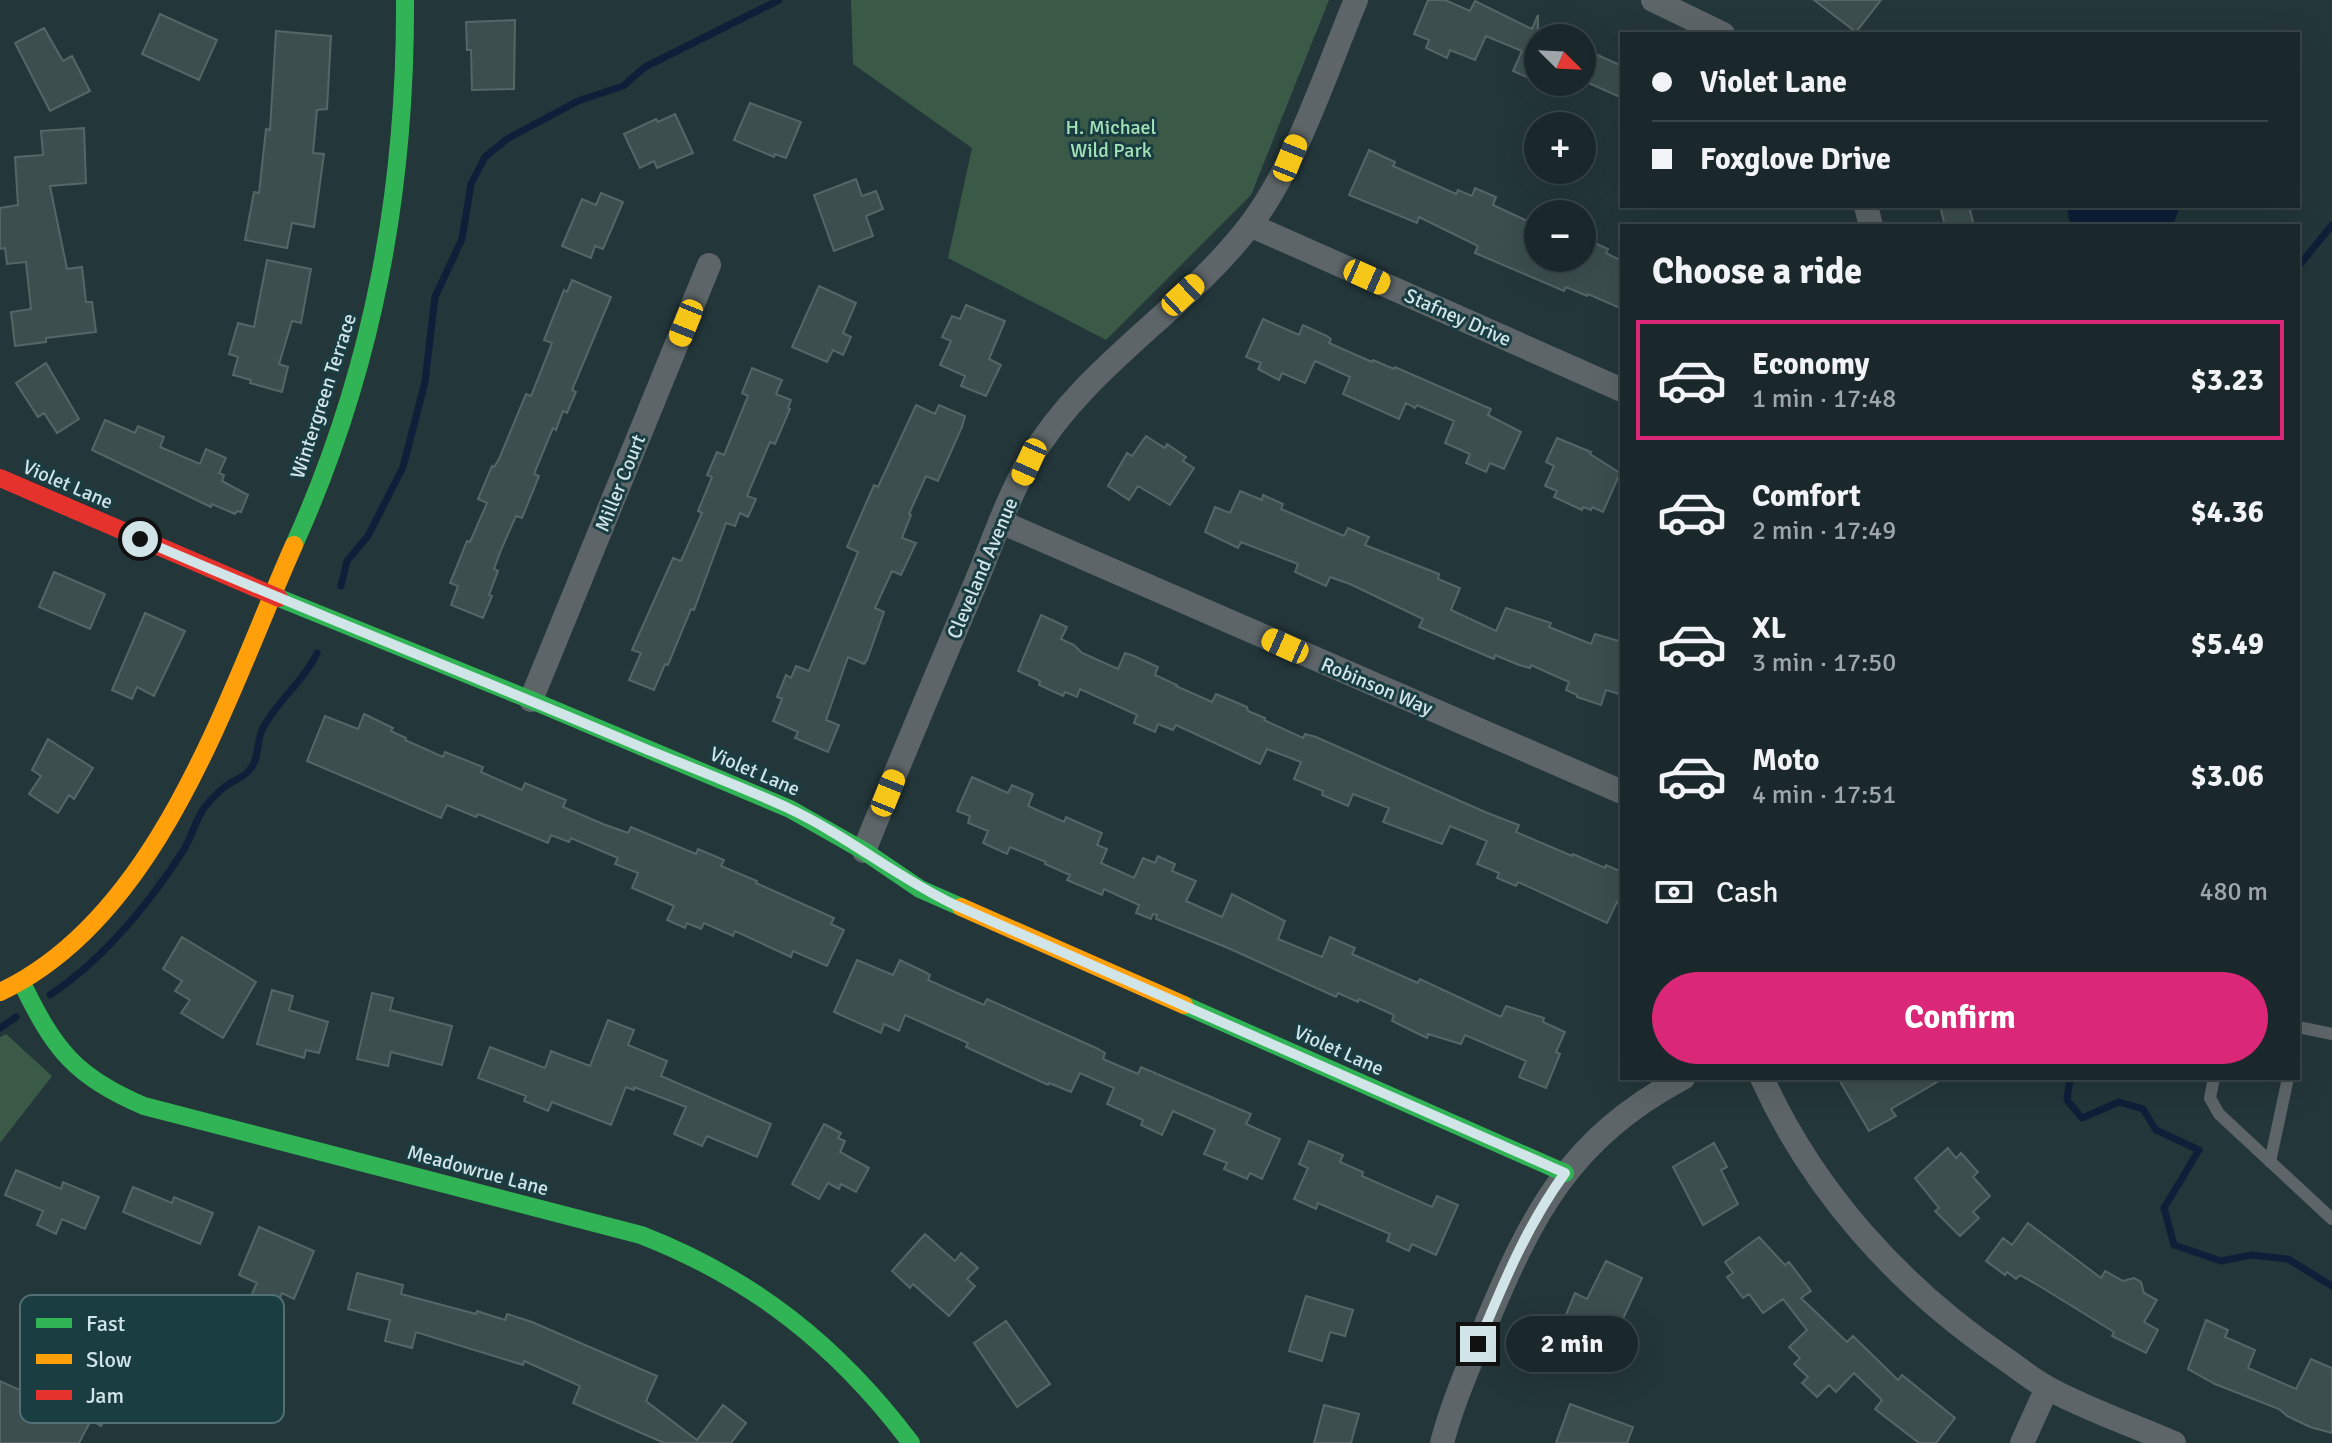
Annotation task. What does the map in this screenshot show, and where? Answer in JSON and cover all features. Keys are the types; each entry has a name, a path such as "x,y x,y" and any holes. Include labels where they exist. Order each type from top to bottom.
{"street":[{"name":"Wintergreen Terrace","path":"0,992 22,983 73,942 104,911 158,840 193,779 330,459 372,317 394,198 402,108 405,0"},
{"name":"Cleveland Avenue","path":"864,851 1029,462 1072,400 1220,261 1250,225 1269,198 1290,158 1356,0"},
{"path":"1653,0 1719,32"},
{"name":"Stafney Drive","path":"1250,225 1620,389"},
{"name":"Miller Court","path":"531,700 709,265"},
{"name":"Violet Lane","path":"0,478 271,595 790,809 864,851 911,883 955,905 1565,1173"},
{"name":"Robinson Way","path":"1001,522 1620,791"},
{"name":"Meadowrue Lane","path":"22,983 46,1032 65,1057 88,1078 115,1095 159,1110 641,1235 709,1263 803,1329 833,1354 886,1409 911,1443"},
{"path":"1442,1443 1459,1392 1505,1279 1537,1213 1565,1173 1615,1121 1634,1106 1680,1080"},
{"path":"1763,1080 1804,1155 1841,1207 1923,1297 1966,1332 2047,1388 2174,1443"},
{"path":"2022,1443 2047,1388"}],"lane":[{"path":"2300,1029 2332,1034"},
{"path":"2214,1080 2210,1098 2219,1114 2332,1219"},
{"path":"2270,1162 2288,1080"}],"green space":[{"name":"H. Michael Wild Park","path":"851,0 1329,0 1251,195 1106,340 948,258 972,148 853,64"},
{"path":"6,1034 52,1076 0,1143 0,1037"}],"water":[{"path":"2067,208 2179,208 2174,224 2070,224"}],"building":[{"path":"1428,0 1445,0 1470,11 1475,1 1524,25 1524,76 1513,71 1522,51 1486,36 1475,60 1450,50 1447,58 1426,48 1429,40 1414,34"},
{"path":"1814,0 1881,0 1856,32"},
{"path":"160,14 217,40 199,80 142,54"},
{"path":"515,20 514,89 472,90 471,50 467,50 466,22"},
{"path":"44,28 63,61 72,56 90,91 50,111 15,43"},
{"path":"276,31 331,36 327,109 317,110 313,153 324,154 314,227 292,223 287,248 245,240 254,192 259,193 266,129 270,130"},
{"path":"1596,54 1620,65 1620,97 1596,86"},
{"path":"750,103 801,122 786,158 775,154 774,157 734,140"},
{"path":"675,114 693,153 657,168 654,161 640,168 624,134"},
{"path":"84,128 86,183 50,186 67,269 82,267 86,302 92,302 96,332 46,338 46,342 15,346 11,312 31,309 26,262 7,264 5,248 0,249 0,208 18,205 15,157 43,155 41,131"},
{"path":"1369,150 1395,162 1393,166 1456,194 1458,190 1472,196 1475,188 1496,197 1493,205 1524,219 1524,272 1596,272 1596,243 1608,249 1606,253 1620,260 1620,308 1566,287 1564,291 1475,253 1478,246 1419,217 1417,223 1349,195"},
{"path":"856,179 862,196 876,191 883,209 866,216 873,236 834,251 814,195"},
{"path":"601,193 623,202 603,249 595,246 591,258 562,246 582,199 596,205"},
{"path":"1940,208 1970,208 1974,224 1944,224"},
{"path":"267,260 311,269 301,323 292,321 279,364 288,367 282,392 233,375 238,357 229,354 238,323 254,327"},
{"path":"572,280 611,297 572,390 576,392 567,413 563,411 556,430 553,428 534,474 539,476 522,518 516,516 501,550 494,569 498,571 489,595 492,596 483,618 451,605 458,586 450,583 487,503 478,499 492,466 499,459 526,394 531,396 552,343 544,340 564,290 567,292"},
{"path":"819,286 856,303 843,333 851,337 843,355 833,350 827,362 792,347"},
{"path":"966,305 1005,321 989,359 1001,365 986,396 961,386 965,376 940,365 951,341 942,337 952,316 960,319"},
{"path":"1263,319 1299,335 1303,325 1327,336 1331,339 1329,343 1372,362 1395,367 1491,409 1488,415 1521,432 1504,469 1490,463 1486,472 1466,463 1470,454 1445,443 1454,421 1406,403 1399,419 1343,394 1350,377 1315,361 1305,383 1282,373 1279,380 1258,369 1261,363 1246,357"},
{"path":"46,363 79,419 57,433 44,413 38,417 16,383"},
{"path":"752,368 782,380 776,394 791,400 790,409 775,444 770,442 747,496 756,499 748,517 740,513 735,526 726,523 694,610 691,609 654,690 629,680 641,653 632,650 673,558 681,561 702,513 698,511 712,477 707,475 717,452 724,455 748,396 742,393"},
{"path":"916,405 935,414 939,405 965,416 938,481 926,476 909,514 902,538 916,543 901,575 892,571 875,608 884,612 867,660 864,664 848,657 826,720 839,725 828,752 795,738 798,732 773,721 782,699 777,697 786,675 791,678 796,666 809,671 858,552 847,547 874,485 878,487"},
{"path":"105,420 135,433 138,426 164,437 160,447 200,464 206,449 226,458 219,473 224,475 222,481 248,495 241,512 235,514 212,504 211,507 92,450"},
{"path":"1146,436 1165,448 1167,444 1186,457 1183,461 1194,468 1170,505 1138,486 1129,500 1108,486 1127,453 1132,456"},
{"path":"1557,438 1591,452 1620,473 1603,512 1592,507 1591,510 1583,507 1582,510 1554,497 1557,491 1545,486 1554,466 1546,462"},
{"path":"1240,491 1262,500 1263,495 1283,504 1281,509 1344,536 1348,528 1369,537 1365,545 1439,574 1438,579 1460,588 1451,610 1496,631 1506,608 1551,623 1549,627 1591,644 1595,634 1620,641 1620,694 1606,690 1601,705 1577,697 1566,690 1569,682 1531,665 1530,668 1519,665 1495,655 1494,659 1419,627 1423,619 1350,584 1330,577 1326,586 1295,572 1298,564 1241,542 1238,548 1205,532 1215,507 1230,513"},
{"path":"54,572 105,594 90,629 39,607"},
{"path":"145,613 185,631 154,696 137,687 132,699 112,690"},
{"path":"1041,615 1067,627 1061,639 1082,653 1118,669 1125,653 1134,656 1158,667 1155,675 1212,702 1216,694 1226,698 1303,738 1305,734 1316,737 1519,825 1516,832 1572,856 1620,871 1620,903 1617,902 1607,923 1518,882 1516,886 1497,878 1499,873 1477,864 1487,841 1450,826 1442,844 1383,822 1389,808 1353,794 1348,806 1294,779 1301,762 1267,749 1260,764 1176,725 1173,730 1158,724 1155,732 1134,723 1137,715 1080,689 1077,697 1065,692 1063,696 1018,671"},
{"path":"364,714 393,728 391,731 405,740 443,757 445,752 483,767 481,772 522,790 525,783 566,800 563,807 603,824 628,833 631,827 696,854 698,849 724,860 721,866 834,918 831,924 844,930 827,966 793,951 791,957 735,931 733,936 704,923 701,929 687,923 685,928 667,920 674,906 632,888 638,873 615,864 618,858 571,838 569,842 551,835 548,843 478,814 476,817 447,805 441,818 307,761 325,716 358,729"},
{"path":"48,739 93,768 74,799 69,795 58,813 29,794 41,776 32,770"},
{"path":"972,777 1008,793 1012,785 1033,794 1028,806 1064,822 1066,817 1102,833 1097,845 1107,849 1101,863 1134,878 1143,858 1155,863 1158,856 1175,864 1172,871 1196,881 1186,901 1222,917 1232,894 1285,921 1278,939 1322,957 1330,937 1355,948 1352,954 1418,983 1420,979 1501,1017 1506,1006 1544,1018 1543,1022 1565,1032 1546,1088 1519,1077 1526,1061 1465,1035 1461,1044 1428,1034 1427,1038 1392,1021 1394,1015 1359,999 1358,1002 1338,993 1336,997 1156,919 1157,915 1153,914 1151,919 1136,913 1139,905 1104,889 1102,895 1067,880 1070,875 1046,862 1010,847 1007,854 983,843 988,831 968,823 970,816 957,811"},
{"path":"182,937 256,982 223,1038 181,1013 190,1000 175,991 182,981 163,969"},
{"path":"857,960 893,975 900,960 930,975 928,980 984,1005 987,999 1096,1048 1105,1053 1103,1059 1138,1074 1141,1067 1251,1114 1246,1124 1280,1139 1262,1179 1250,1173 1247,1179 1224,1169 1227,1163 1204,1154 1215,1130 1173,1111 1162,1135 1141,1125 1143,1120 1107,1104 1114,1088 1080,1073 1071,1092 1048,1085 966,1047 968,1043 905,1015 899,1031 884,1024 881,1033 834,1012"},
{"path":"272,990 293,996 289,1010 328,1022 319,1053 306,1050 304,1058 257,1044"},
{"path":"372,993 393,998 390,1010 452,1026 442,1065 391,1052 388,1066 357,1059"},
{"path":"608,1020 634,1030 628,1045 667,1061 661,1076 771,1124 757,1157 707,1136 702,1146 674,1134 686,1107 634,1087 634,1090 626,1087 611,1125 552,1102 548,1111 524,1101 526,1096 478,1078 490,1047 545,1068 551,1051 590,1066"},
{"path":"1839,1080 1941,1080 1891,1109 1896,1116 1869,1131"},
{"path":"824,1124 841,1133 838,1138 845,1141 840,1152 869,1168 856,1192 841,1184 839,1189 828,1183 819,1199 792,1184"},
{"path":"1309,1141 1343,1155 1340,1162 1363,1172 1362,1176 1432,1207 1437,1196 1458,1205 1436,1255 1412,1244 1409,1251 1387,1241 1390,1234 1318,1203 1316,1209 1294,1199 1308,1168 1299,1164"},
{"path":"1714,1143 1727,1167 1721,1170 1738,1204 1703,1225 1673,1167"},
{"path":"1948,1148 1956,1158 1961,1153 1978,1172 1973,1177 1990,1196 1973,1212 1979,1218 1960,1236 1935,1211 1939,1208 1915,1178"},
{"path":"16,1170 61,1189 63,1182 99,1197 85,1229 62,1219 56,1234 37,1225 43,1211 5,1195"},
{"path":"133,1187 172,1203 174,1197 213,1213 200,1244 123,1212"},
{"path":"2028,1223 2101,1278 2105,1271 2123,1281 2134,1278 2141,1282 2144,1293 2157,1300 2144,1322 2158,1330 2146,1353 2112,1336 2114,1332 2041,1287 2020,1275 2016,1279 2007,1272 2005,1275 1986,1261 2003,1238 2012,1245"},
{"path":"259,1227 314,1251 294,1299 282,1293 251,1295 257,1283 239,1275"},
{"path":"925,1234 955,1261 961,1253 978,1268 967,1279 975,1286 949,1316 913,1284 910,1288 892,1271"},
{"path":"1759,1237 1785,1265 1789,1262 1811,1291 1801,1298 1847,1342 1853,1336 1898,1380 1902,1375 1955,1418 1936,1443 1919,1443 1875,1409 1882,1400 1854,1373 1836,1392 1829,1385 1817,1397 1802,1383 1808,1377 1794,1364 1800,1358 1789,1347 1807,1330 1783,1299 1763,1313 1749,1294 1743,1298 1727,1277 1733,1273 1725,1262"},
{"path":"1606,1261 1642,1278 1613,1340 1599,1334 1592,1350 1558,1334 1575,1293 1587,1299"},
{"path":"357,1273 403,1285 401,1294 476,1314 477,1311 505,1320 507,1314 532,1322 657,1376 646,1401 697,1440 723,1405 746,1423 731,1443 664,1443 573,1403 580,1386 524,1361 523,1365 416,1332 412,1348 385,1341 390,1320 348,1309"},
{"path":"1306,1296 1353,1310 1345,1336 1330,1332 1322,1361 1289,1351"},
{"path":"2206,1320 2228,1330 2225,1337 2255,1350 2248,1368 2296,1389 2311,1359 2332,1368 2332,1433 2310,1427 2279,1409 2215,1384 2188,1369"},
{"path":"1006,1321 1050,1384 1017,1407 974,1343"},
{"path":"0,1381 20,1390 20,1423 89,1423 79,1443 0,1443"},
{"path":"1570,1404 1633,1427 1627,1443 1556,1443"},
{"path":"1324,1405 1359,1414 1351,1443 1314,1443"}],"waterway":[{"path":"341,586 347,561 368,536 403,467 425,382 435,297 462,239 471,184 485,157 507,139 578,101 623,86 645,67 779,0"},
{"path":"2300,265 2332,225"},
{"path":"50,995 89,965 140,911 183,851 205,807 220,790 251,768 263,728 317,653"},
{"path":"0,1028 16,1017"},
{"path":"2070,1080 2067,1100 2082,1118 2119,1102 2143,1109 2156,1130 2199,1150 2164,1208 2174,1245 2221,1261 2251,1255 2288,1259 2332,1286"}],"traffic: fast":[{"path":"294,545 345,413 380,278 399,141 405,0"},
{"path":"279,598 790,809 864,851 920,889 961,907"},
{"path":"22,983 45,1026 69,1058 100,1084 144,1106 641,1235 721,1272 791,1319 823,1346 854,1376 911,1443"},
{"path":"1184,1005 1565,1173"}],"traffic: slow":[{"path":"0,992 56,957 104,912 146,857 182,797 214,733 294,545"},
{"path":"961,907 1184,1005"}],"traffic: jam":[{"path":"0,478 279,598"}],"route":[{"path":"140,539 790,809 864,851 920,889 1565,1173 1537,1213 1478,1344"}]}
